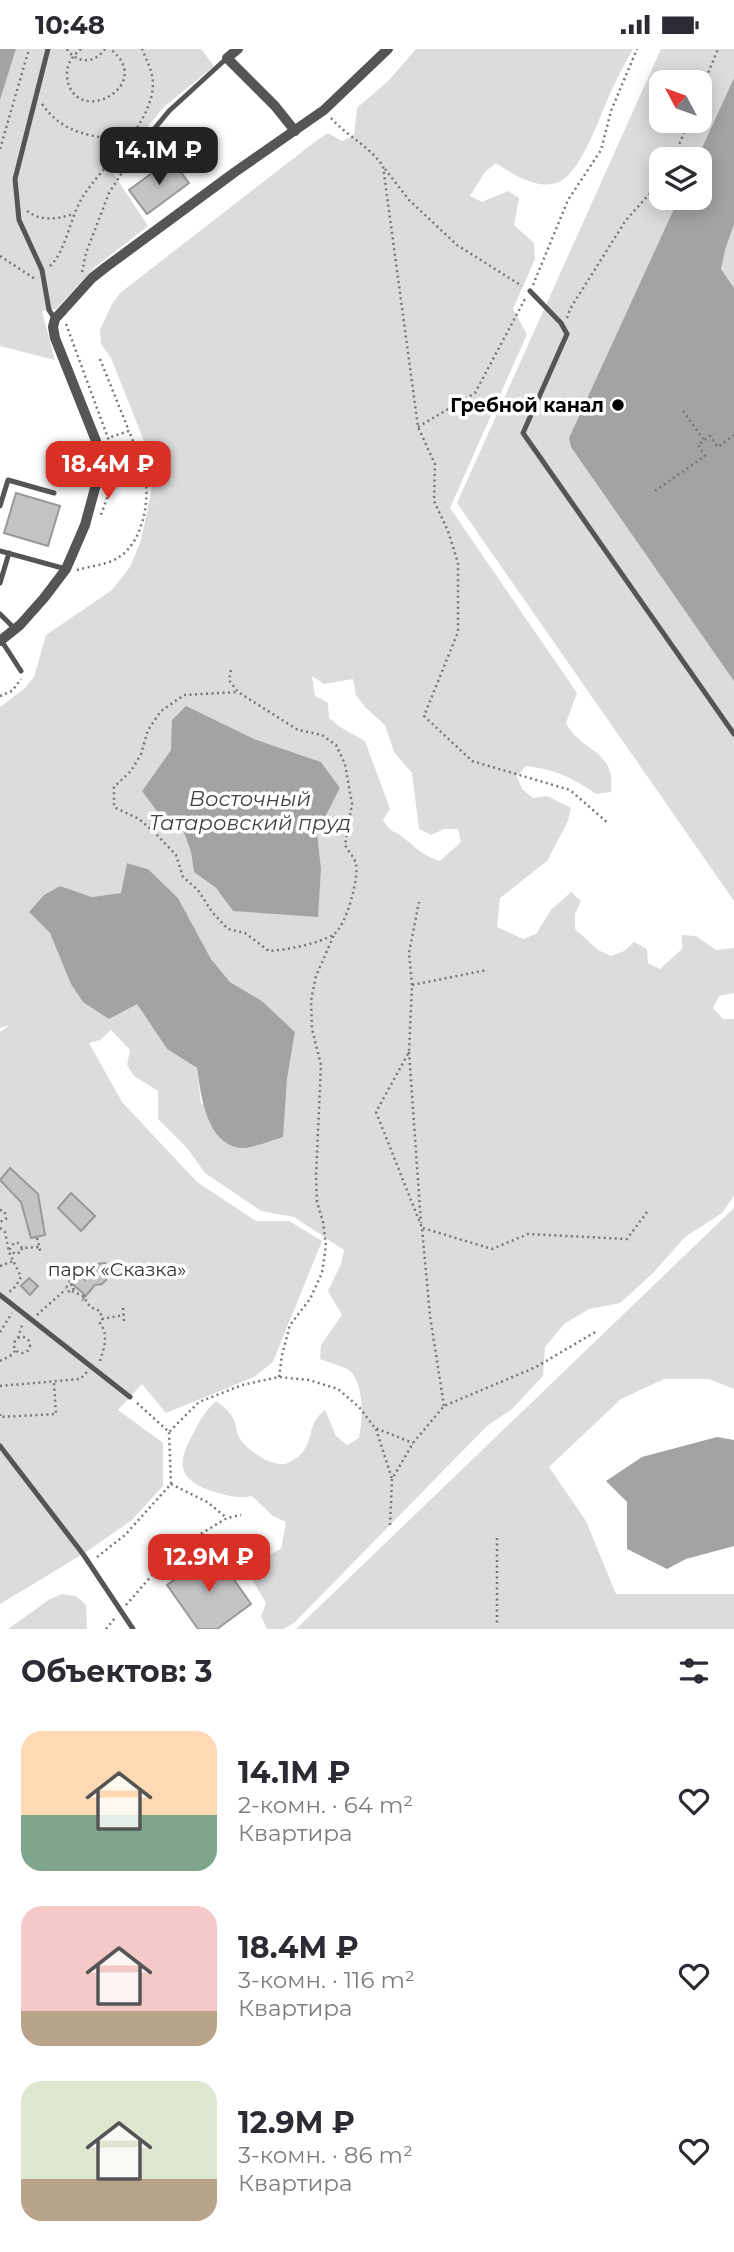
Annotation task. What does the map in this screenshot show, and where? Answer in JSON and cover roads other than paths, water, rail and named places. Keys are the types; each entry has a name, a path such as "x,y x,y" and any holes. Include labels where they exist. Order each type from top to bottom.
{"street":[{"path":"238,49 227,58 275,106 295,131"},
{"path":"1,640 44,598 66,569 95,493 98,459 96,442 55,338 53,327 58,315 92,278 324,110 388,49"}],"lane":[{"path":"48,49 15,179 19,220 42,270 49,310 58,315"},
{"path":"136,151 169,111 227,58"},
{"path":"530,291 568,334 523,433 734,734"},
{"path":"0,506 8,480 54,493"},
{"path":"0,551 66,569"},
{"path":"0,583 9,553"},
{"path":"0,614 15,629"},
{"path":"1,640 21,671"},
{"path":"1,1296 130,1397"},
{"path":"0,1446 89,1563 134,1629"}],"water":[{"path":"0,49 16,49 0,100"},
{"name":"Гребной канал","path":"734,78 734,224 721,269 734,288 734,681 571,447 569,438 674,210 712,210 712,147 702,147 709,133 712,133 712,126"},
{"name":"Восточный Татаровский пруд","path":"186,706 254,739 321,762 340,788 317,833 321,868 318,917 233,911 216,888 194,872 191,852 182,827 168,826 142,791 171,750 172,720"},
{"path":"127,863 148,869 178,898 211,959 230,982 262,1001 295,1032 287,1079 283,1137 245,1148 229,1145 220,1138 207,1117 197,1068 167,1049 137,1004 109,1019 83,1002 71,984 50,933 29,912 44,895 60,886 92,897 121,893"},
{"path":"717,1437 734,1440 734,1546 686,1559 667,1569 627,1549 627,1502 606,1481 642,1457"}],"place":[{"name":"Гребной канал","path":"618,405"}],"park label":[{"name":"парк «Сказка»","path":"117,1269"}]}
